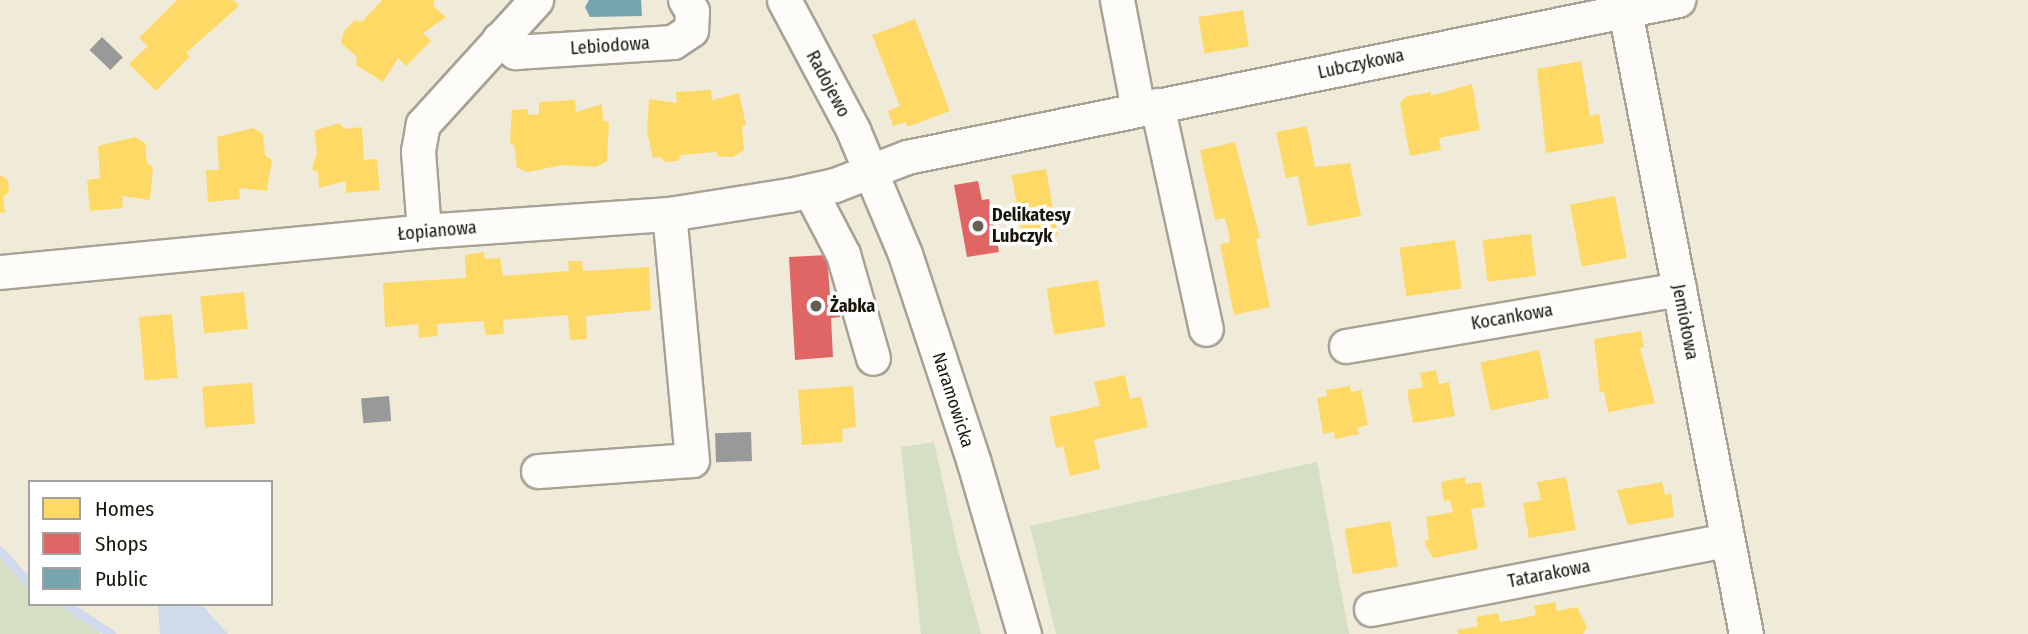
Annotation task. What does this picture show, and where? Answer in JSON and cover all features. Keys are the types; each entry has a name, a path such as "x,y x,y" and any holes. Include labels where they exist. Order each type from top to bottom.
{"street":[{"path":"425,231 418,151 423,124 536,0"},
{"name":"Lebiodowa","path":"499,40 515,52 673,42 691,30 692,11 685,0"},
{"name":"Radojewo","path":"784,0 870,170"},
{"path":"1117,0 1206,329"},
{"name":"Lubczykowa","path":"870,170 907,157 1147,107 1564,11 1625,11 1678,0"},
{"name":"Jemiołowa","path":"1625,11 1746,634"},
{"name":"Łopianowa","path":"0,272 425,231 669,214 810,191 870,170"},
{"name":"Naramowicka","path":"870,170 916,285 1024,634"},
{"path":"810,191 843,254 873,358"},
{"path":"538,471 692,460 669,214"},
{"name":"Kocankowa","path":"1346,346 1679,289"},
{"name":"Tatarakowa","path":"1371,609 1727,540"}],"green space":[{"path":"934,442 957,546 981,634 921,634 901,447"},
{"path":"1317,462 1349,634 1056,634 1030,526"},
{"path":"0,556 28,577 28,606 65,606 101,634 0,634"}],"water":[{"path":"158,606 203,606 228,634 160,634"}],"building: Homes":[{"path":"177,0 233,0 239,6 186,53 190,56 156,91 129,64 148,46 139,38"},
{"path":"382,0 435,0 433,6 446,17 423,33 431,41 406,66 398,58 383,82 356,65 357,57 341,43 344,31 355,20 362,22"},
{"path":"1243,10 1249,47 1204,54 1199,17"},
{"path":"915,19 950,111 907,127 906,122 893,126 888,111 900,106 872,35"},
{"path":"1581,61 1590,116 1599,114 1604,143 1546,153 1537,69"},
{"path":"1472,84 1480,130 1439,138 1441,150 1410,156 1400,103 1405,97 1431,92 1431,96"},
{"path":"711,90 712,100 739,93 746,125 742,127 744,150 733,157 719,157 716,152 681,155 678,161 665,162 660,157 653,158 647,132 649,99 677,103 676,92"},
{"path":"575,100 576,112 602,104 603,120 609,123 607,161 596,167 562,165 528,172 517,168 514,145 510,143 512,110 528,109 528,115 539,114 539,102"},
{"path":"339,123 344,129 362,127 364,160 377,159 380,190 346,193 346,181 319,188 318,172 312,169 317,152 314,131"},
{"path":"1307,126 1315,167 1350,163 1361,216 1308,226 1298,176 1286,178 1276,132"},
{"path":"253,128 263,134 265,155 272,160 267,191 239,188 240,199 208,202 206,170 219,170 217,137"},
{"path":"135,137 145,143 147,163 153,167 150,200 122,196 123,208 90,211 87,180 100,178 98,146"},
{"path":"1235,142 1260,238 1256,239 1270,307 1234,315 1220,244 1230,242 1228,230 1225,218 1215,220 1200,150"},
{"path":"1046,169 1058,235 1023,241 1012,175"},
{"path":"0,175 8,180 9,192 3,197 5,212 0,213"},
{"path":"1615,196 1627,258 1582,267 1570,205"},
{"path":"1531,234 1536,276 1487,282 1482,240"},
{"path":"1455,240 1462,289 1406,296 1400,248"},
{"path":"484,252 485,259 500,258 503,276 569,271 568,261 582,261 583,271 649,267 651,310 586,316 587,339 570,340 568,315 503,320 504,334 486,335 483,321 437,324 438,336 419,338 418,324 385,327 383,283 466,278 465,255"},
{"path":"1098,280 1105,326 1054,335 1047,288"},
{"path":"244,292 248,329 204,333 200,297"},
{"path":"172,314 178,378 145,381 139,317"},
{"path":"1641,331 1644,347 1640,348 1655,403 1608,412 1604,392 1600,392 1594,339"},
{"path":"1539,350 1549,398 1490,410 1480,362"},
{"path":"1436,370 1439,384 1449,382 1455,416 1413,423 1407,390 1423,387 1420,373"},
{"path":"1125,375 1130,399 1141,396 1148,427 1094,440 1100,469 1070,476 1063,446 1056,448 1049,417 1100,406 1094,382"},
{"path":"252,383 255,424 205,427 202,386"},
{"path":"853,386 856,427 842,429 843,442 802,445 798,390"},
{"path":"1350,386 1351,392 1361,390 1368,425 1357,428 1359,434 1335,439 1334,432 1323,434 1317,398 1327,396 1326,390"},
{"path":"1465,477 1466,484 1481,482 1485,507 1471,509 1478,549 1433,558 1424,542 1429,539 1426,517 1453,512 1450,500 1444,501 1441,482"},
{"path":"1566,477 1576,530 1529,538 1523,503 1541,500 1537,482"},
{"path":"1662,482 1665,495 1671,493 1674,517 1628,525 1617,490"},
{"path":"1390,521 1398,566 1353,574 1345,529"},
{"path":"1555,602 1557,611 1577,607 1587,627 1583,634 1458,634 1457,630 1478,626 1476,617 1498,613 1500,622 1518,619 1536,615 1534,606"}],"building: Shops":[{"name":"Delikatesy Lubczyk","path":"978,181 982,200 989,199 999,252 967,257 954,185"},
{"name":"Żabka","path":"827,255 830,295 838,295 840,317 831,318 833,357 795,360 789,257"}],"building: Public":[{"path":"589,0 641,0 642,16 590,17 585,7"}],"building: Industry":[{"path":"102,37 123,57 110,70 89,50"},
{"path":"389,396 391,421 363,423 361,398"},
{"path":"751,432 752,461 716,462 715,433"}],"waterway":[{"path":"0,551 28,582"},
{"path":"68,606 111,634"}],"place":[{"name":"Delikatesy Lubczyk","path":"978,226"},
{"name":"Żabka","path":"816,306"}]}
